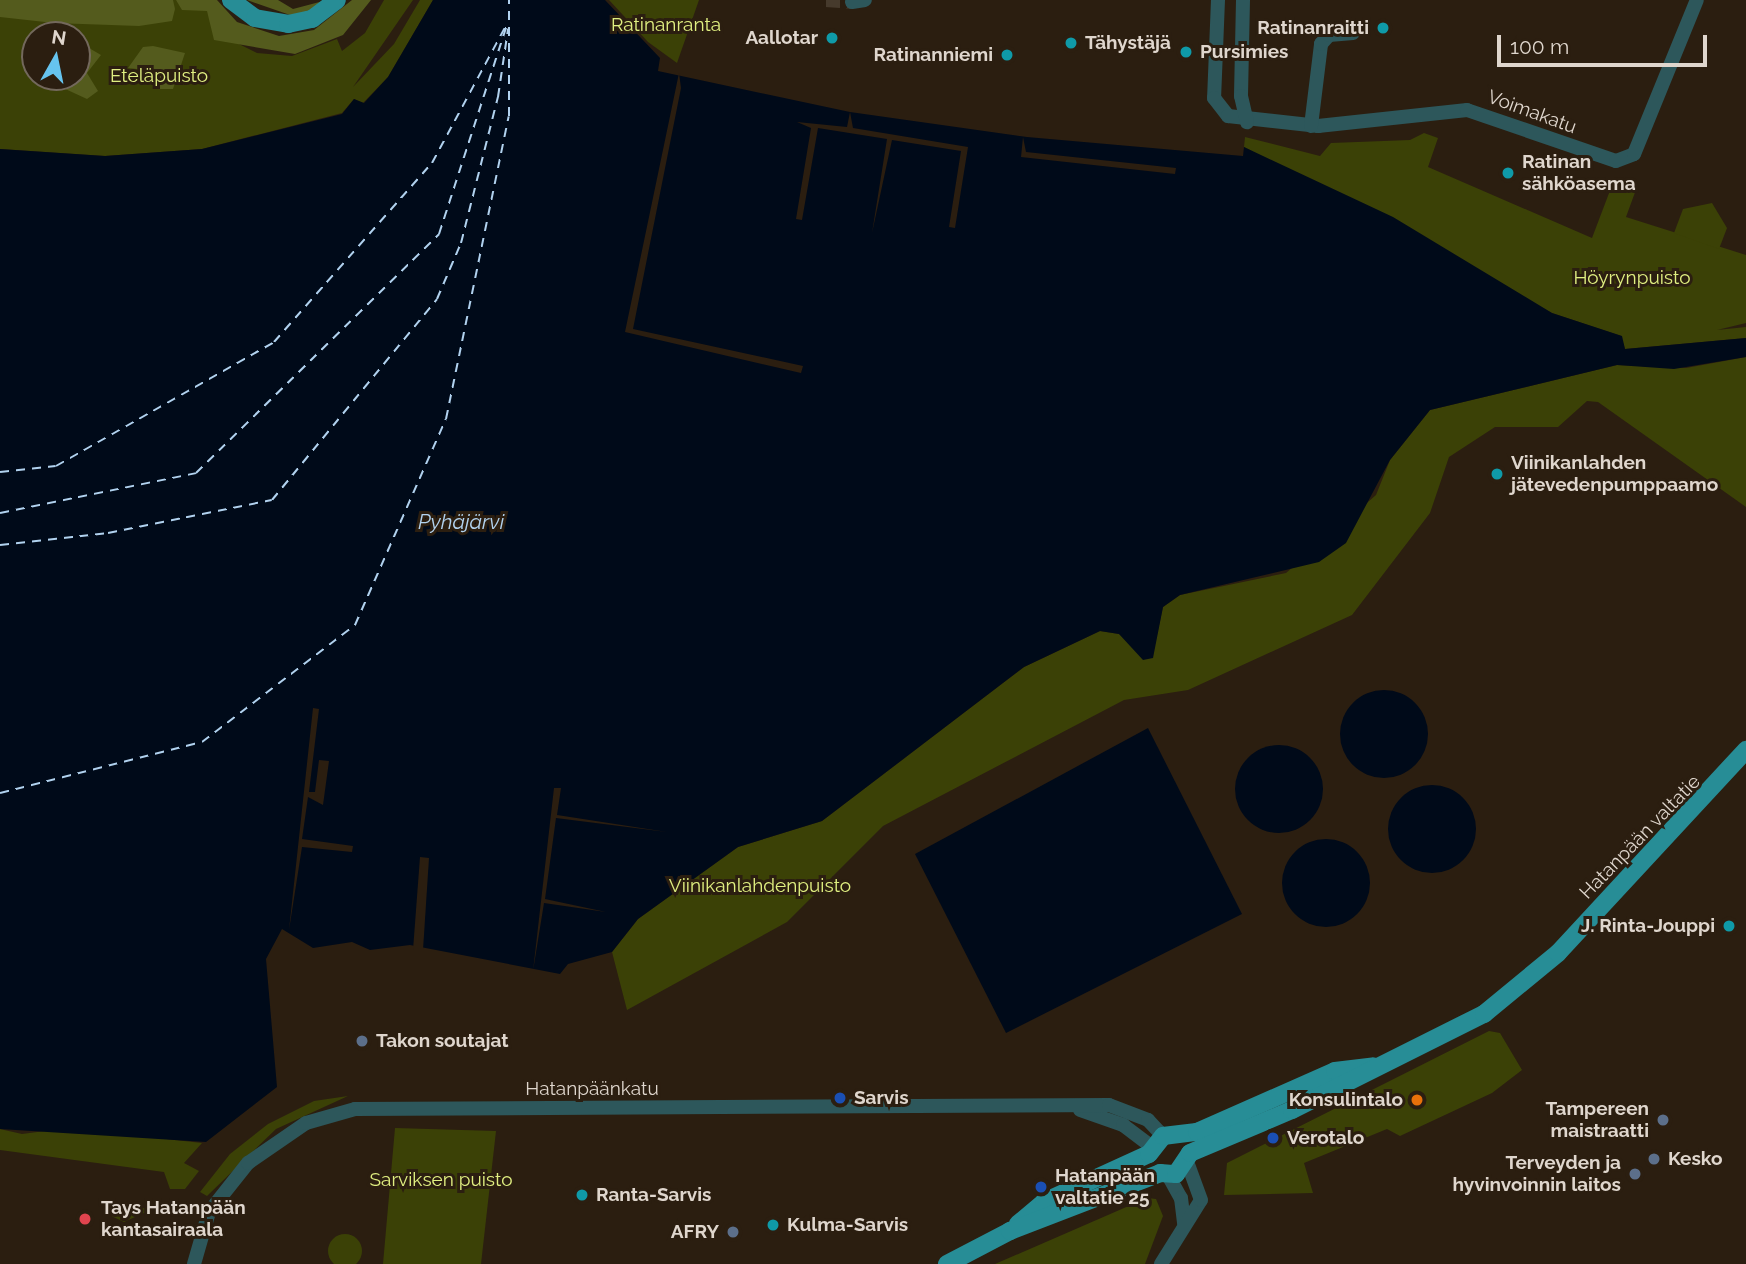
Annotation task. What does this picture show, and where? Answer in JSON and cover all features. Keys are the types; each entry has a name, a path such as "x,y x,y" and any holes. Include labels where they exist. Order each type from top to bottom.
{"main road":[{"path":"231,0 255,18 288,24 312,19 337,0"},
{"name":"Hatanpään valtatie","path":"947,1264 1010,1231 1164,1174 1189,1158 1388,1064 1484,1014 1530,980 1746,750"},
{"name":"Hatanpään valtatie","path":"1010,1231 1044,1202 1161,1143 1307,1081 1388,1064"}],"street":[{"name":"Voimakatu","path":"1219,0 1214,98 1228,116 1247,122 1311,125 1468,110 1606,160 1625,160 1645,130 1697,0"},
{"path":"1243,0 1241,96 1247,122"},
{"path":"1311,125 1321,44 1328,35 1353,33"},
{"name":"Hatanpäänkatu","path":"194,1264 205,1220 237,1174 290,1131 342,1111 1068,1107 1128,1109 1161,1143"},
{"path":"1161,1143 1189,1158 1201,1200 1161,1264"},
{"path":"1161,1143 1164,1174 1184,1224"}],"green space":[{"name":"Eteläpuisto","path":"0,0 206,0 235,42 257,53 292,56 337,39 342,51 365,33 384,0 413,0 353,87 394,44 420,0 433,0 388,77 363,103 354,99 342,113 202,149 105,156 0,149"},
{"path":"0,0 173,0 175,9 172,21 139,26 0,17"},
{"path":"176,0 217,0 237,22 279,36 314,30 352,0 371,0 343,35 295,54 214,40 207,11 182,10"},
{"path":"247,0 278,0 293,9 327,0 310,12 290,15"},
{"name":"Ratinanranta","path":"609,0 699,0 677,63 648,42"},
{"path":"153,46 185,53 173,89 160,89 154,71 128,68 143,47"},
{"path":"91,49 101,55 91,68"},
{"path":"91,80 98,91 87,99 70,91 91,91"},
{"name":"Höyrynpuisto","path":"1424,133 1438,138 1428,167 1592,238 1614,180 1637,187 1626,217 1746,255 1746,323 1717,330 1746,327 1746,338 1625,349 1621,336 1552,313 1244,147 1245,137 1320,156 1331,143 1410,140"},
{"path":"1712,203 1727,228 1719,249 1674,233 1683,209"},
{"name":"Viinikanlahdenpuisto","path":"1746,357 1746,507 1598,402 1587,401 1558,427 1495,427 1449,457 1430,513 1352,615 1188,690 1124,700 883,826 787,922 627,1010 612,952 638,919 738,847 822,821 1024,667 1100,631 1119,634 1152,658 1163,607 1180,595 1286,573 1376,495 1390,460 1430,410 1617,365 1686,368"},
{"path":"1489,1031 1500,1033 1522,1070 1492,1093 1400,1136 1387,1129 1304,1163 1313,1193 1224,1195 1227,1163"},
{"path":"348,1096 276,1129 207,1196 200,1192 230,1154 268,1124 314,1101"},
{"path":"68,1128 202,1143 184,1163 199,1171 185,1189 170,1189 164,1172 0,1150 0,1129 22,1134"},
{"name":"Sarviksen puisto","path":"395,1128 496,1131 481,1264 383,1264"},
{"path":"1147,1198 1156,1199 1163,1216 1145,1264 995,1264"},
{"path":"155,1208 124,1222 107,1214 109,1209"},
{"path":"345,1234 357,1239 362,1251 357,1263 345,1268 333,1263 328,1251 333,1239"}],"water":[{"name":"Pyhäjärvi","path":"433,0 605,0 660,58 658,71 850,112 1027,137 1243,156 1244,147 1393,217 1552,313 1622,336 1625,349 1746,338 1746,357 1674,369 1617,365 1430,410 1390,460 1346,543 1319,562 1180,595 1163,607 1153,658 1143,660 1119,634 1100,631 1024,667 822,821 738,847 638,919 612,952 568,964 560,974 410,945 370,950 352,942 313,948 282,929 266,959 277,1087 206,1142 0,1129 0,149 105,156 202,149 342,114 354,99 364,103 388,77"},
{"path":"1384,690 1401,694 1415,703 1424,717 1428,734 1424,751 1415,765 1401,774 1384,778 1367,774 1353,765 1344,751 1340,734 1344,717 1353,703 1367,694"},
{"path":"1148,728 1242,914 1006,1033 915,854"},
{"path":"1279,745 1296,749 1310,758 1319,772 1323,789 1319,806 1310,820 1296,829 1279,833 1262,829 1248,820 1239,806 1235,789 1239,772 1248,758 1262,749"},
{"path":"1432,785 1449,789 1463,798 1472,812 1476,829 1472,846 1463,860 1449,869 1432,873 1415,869 1401,860 1392,846 1388,829 1392,812 1401,798 1415,789"},
{"path":"1326,839 1343,843 1357,852 1366,866 1370,883 1366,900 1357,914 1343,923 1326,927 1309,923 1295,914 1286,900 1282,883 1286,866 1295,852 1309,843"}],"pier":[{"path":"679,73 681,88 633,329 803,366 801,373 625,332"},
{"path":"850,112 853,128 968,147 955,228 949,227 961,151 892,140 872,233 887,139 818,128 802,220 796,219 811,128 797,122 847,127"},
{"path":"1023,137 1026,152 1176,168 1175,174 1021,157"},
{"path":"313,708 319,709 309,792 315,792 319,760 329,761 323,805 308,797 302,839 353,846 352,852 302,847 289,930"},
{"path":"554,788 561,788 557,815 667,832 556,818 545,899 606,912 544,903 533,971"},
{"path":"420,857 429,858 423,950 413,950"}],"ferry route":[{"path":"0,793 202,742 355,625 446,419 509,116 509,0"},
{"path":"0,513 196,473 439,234 508,22"},
{"path":"0,472 56,466 274,342 432,163 507,24"},
{"path":"0,545 108,533 272,500 437,299 461,243 498,97 508,29"}],"tunnel":[{"path":"826,0 852,2"}],"place":[{"name":"Ratinanraitti","path":"1383,28"},
{"name":"Aallotar","path":"832,38"},
{"name":"Tähystäjä","path":"1071,43"},
{"name":"Pursimies","path":"1186,52"},
{"name":"Ratinanniemi","path":"1007,55"},
{"name":"Ratinan sähköasema","path":"1508,173"},
{"name":"Viinikanlahden jätevedenpumppaamo","path":"1497,474"},
{"name":"J. Rinta-Jouppi","path":"1729,926"},
{"name":"Takon soutajat","path":"362,1041"},
{"name":"Sarvis","path":"840,1098"},
{"name":"Konsulintalo","path":"1417,1100"},
{"name":"Tampereen maistraatti","path":"1663,1120"},
{"name":"Verotalo","path":"1273,1138"},
{"name":"Kesko","path":"1654,1159"},
{"name":"Terveyden ja hyvinvoinnin laitos","path":"1635,1174"},
{"name":"Hatanpään valtatie 25","path":"1041,1187"},
{"name":"Ranta-Sarvis","path":"582,1195"},
{"name":"Tays Hatanpään kantasairaala","path":"85,1219"},
{"name":"Kulma-Sarvis","path":"773,1225"},
{"name":"AFRY","path":"733,1232"}]}
